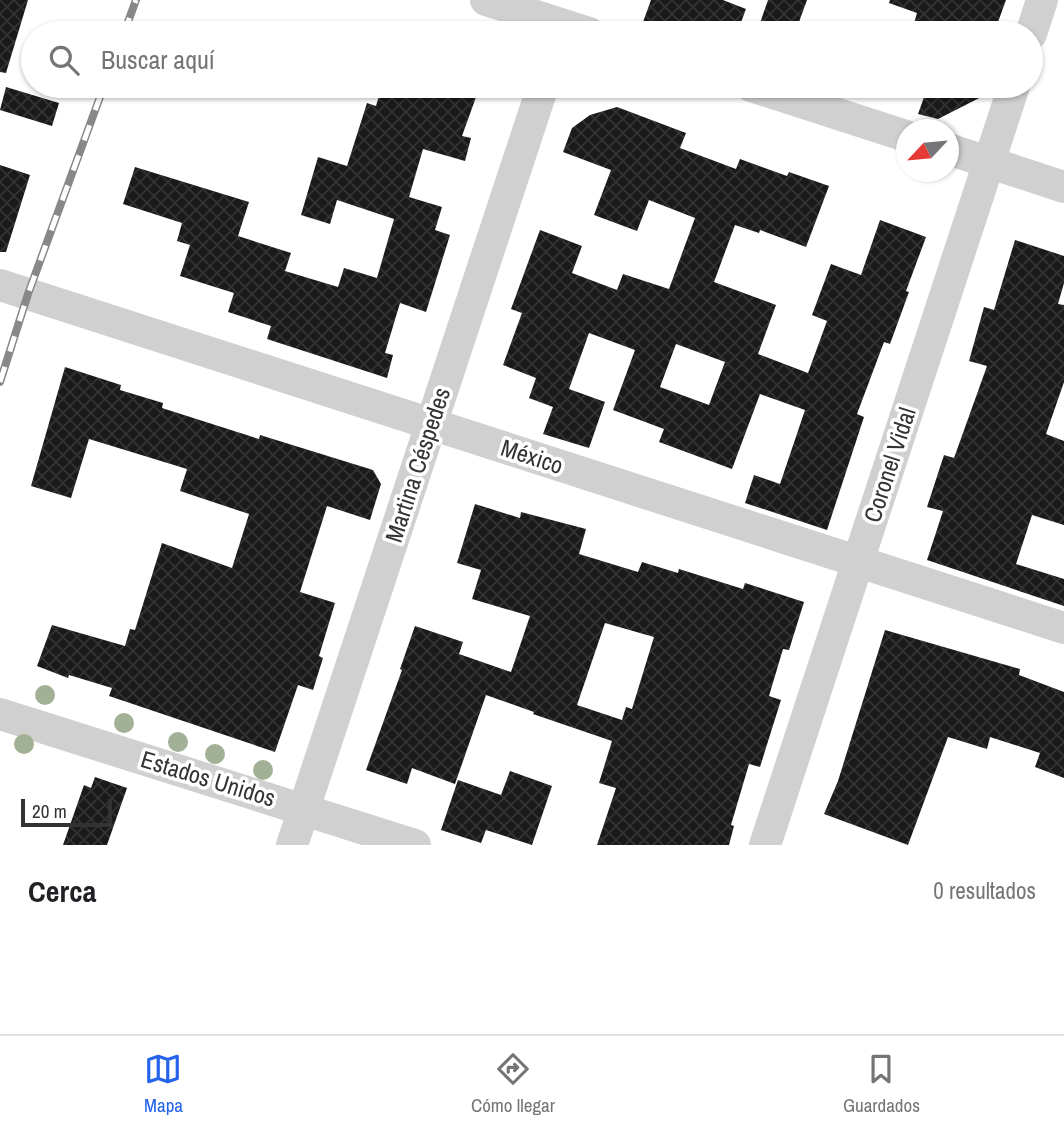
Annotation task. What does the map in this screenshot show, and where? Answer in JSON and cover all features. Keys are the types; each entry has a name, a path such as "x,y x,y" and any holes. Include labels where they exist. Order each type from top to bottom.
{"street":[{"path":"486,0 564,21"},
{"path":"1035,21 1042,0"},
{"name":"Martina Céspedes","path":"292,845 540,98"},
{"path":"788,98 896,133"},
{"name":"Coronel Vidal","path":"765,845 1010,98"},
{"path":"959,152 1064,187"},
{"name":"México","path":"0,285 1064,628"},
{"name":"Estados Unidos","path":"0,714 415,845"}],"building":[{"path":"0,0 28,0 6,73 0,72"},
{"path":"651,0 723,0 746,9 742,21 643,21"},
{"path":"768,0 807,0 799,21 761,21"},
{"path":"890,0 1006,0 998,21 915,21 917,13 889,3"},
{"path":"6,87 21,92 21,98 42,98 59,103 52,126 0,110"},
{"path":"378,98 476,98 462,136 471,138 465,161 423,149 409,197 442,207 435,230 450,235 426,312 400,303 385,353 393,355 387,378 267,339 271,326 228,312 234,293 180,276 190,245 177,241 182,223 123,204 135,167 249,202 238,236 291,253 285,271 338,287 344,268 377,278 394,219 337,200 330,224 301,215 318,157 347,166 367,103 376,106"},
{"path":"924,98 979,98 938,119 918,114"},
{"path":"617,107 686,133 680,148 736,169 740,159 787,176 789,172 829,186 806,247 760,230 759,233 735,225 714,282 776,305 758,354 808,373 827,321 812,315 831,264 861,275 880,220 926,237 890,344 884,342 857,414 864,417 827,530 745,503 754,475 780,484 805,410 760,394 732,469 659,442 664,429 613,410 635,350 589,333 569,389 605,402 589,448 543,434 553,407 529,398 536,378 503,365 522,313 511,309 540,230 582,246 572,273 617,290 623,274 669,289 695,218 649,200 637,231 594,215 611,170 563,152 572,128 590,115","holes":["676,344 725,362 709,405 660,387"]},
{"path":"0,165 30,175 6,252 0,252"},
{"path":"1015,240 1064,256 1064,283 1058,304 1064,305 1064,382 1046,434 1064,441 1064,525 1032,515 1016,564 1064,579 1064,606 927,560 943,511 927,507 944,455 954,458 987,366 969,361 984,307 994,310"},
{"path":"65,367 121,385 120,390 163,403 162,408 259,439 260,435 373,470 381,484 370,520 327,506 300,592 335,603 319,656 323,658 313,690 298,685 275,752 109,696 112,688 69,675 68,678 37,666 52,625 125,646 130,629 135,630 162,543 232,568 249,514 180,491 187,469 89,439 71,498 31,486"},
{"path":"475,504 520,518 521,512 586,529 579,554 638,572 642,562 678,573 679,569 743,589 745,583 804,602 789,650 783,649 769,696 781,700 760,767 749,764 731,825 734,826 729,845 597,845 616,788 599,783 612,741 486,695 455,784 412,768 407,784 366,770 415,626 463,642 459,654 511,672 530,616 472,599 481,570 457,563","holes":["605,623 654,637 632,709 626,707 622,720 577,705"]},
{"path":"885,630 1020,669 1019,675 1064,692 1064,778 1035,767 1040,753 990,737 987,749 948,737 908,845 824,814 838,781"},
{"path":"510,771 552,786 532,845 486,830 481,843 441,830 458,780 501,795"},
{"path":"95,777 127,788 107,845 63,845 84,785 91,788"}],"railway":[{"path":"128,21 136,0"},
{"path":"0,382 28,294 100,98"}]}
